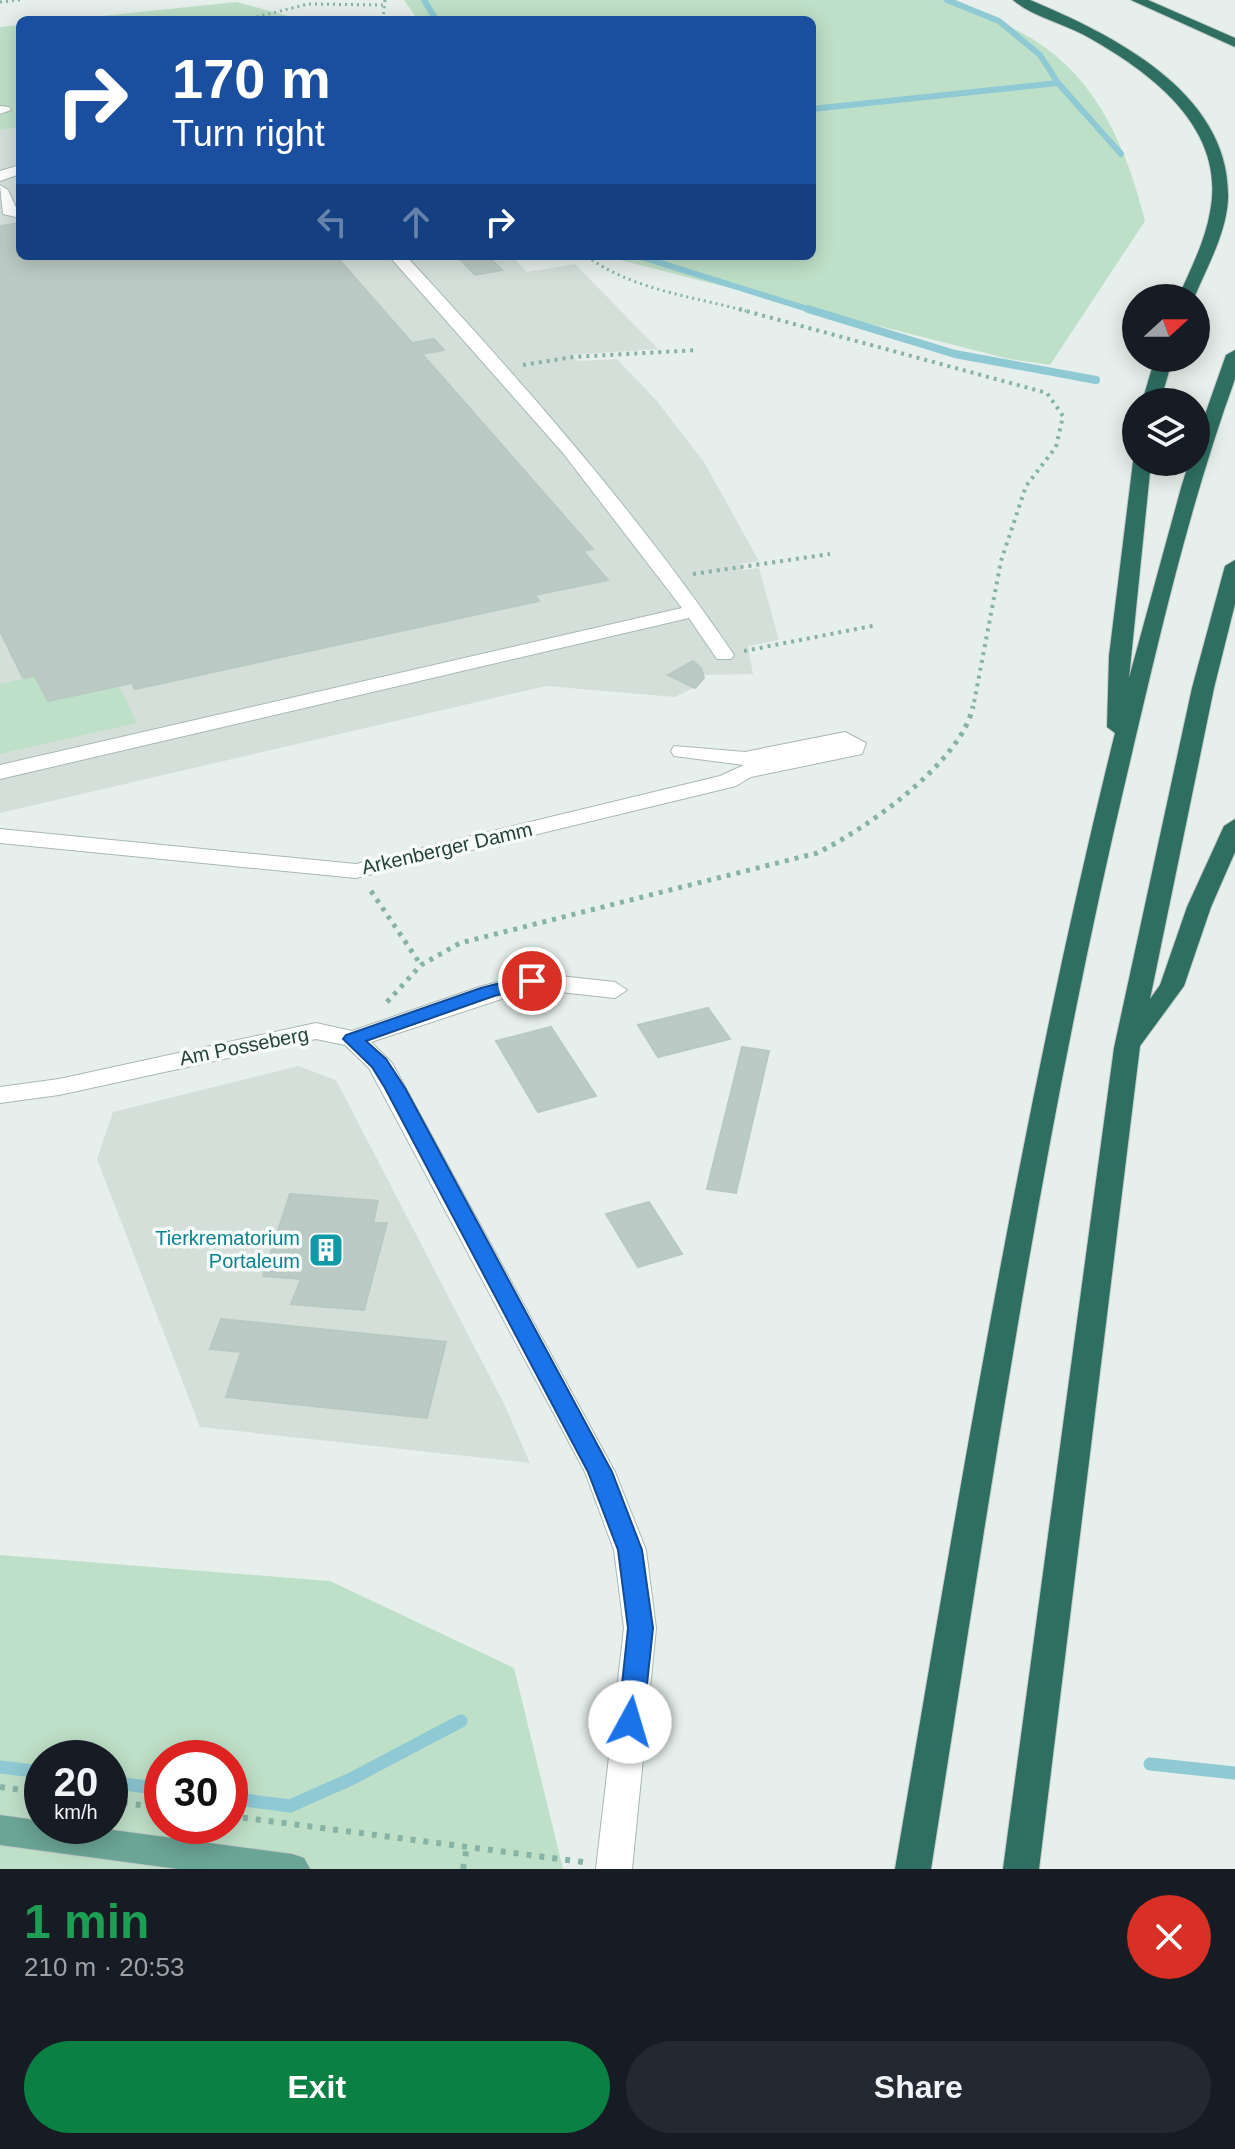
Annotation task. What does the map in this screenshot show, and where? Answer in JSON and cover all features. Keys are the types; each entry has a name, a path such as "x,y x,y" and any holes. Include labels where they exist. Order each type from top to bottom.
{"highway":[{"path":"1019,0 1084,28 1118,48 1162,81 1202,126 1216,154 1220,202 1192,284"},
{"path":"1137,0 1235,43"},
{"path":"913,1869 992,1395 1068,981 1117,765 1173,547 1235,355"},
{"path":"1117,765 1119,656 1140,476"},
{"path":"1021,1869 1127,1048 1203,688 1235,566"},
{"path":"1127,1048 1172,986 1199,907 1235,826"}],"main road":[{"path":"0,1830 292,1869"}],"street":[{"path":"0,190 10,214"},
{"path":"401,260 501,369 672,576 724,655"},
{"path":"0,772 695,611"},
{"name":"Arkenberger Damm","path":"0,836 356,871 728,781 744,765 682,751"},
{"path":"614,1868 640,1628 630,1550 600,1472 395,1088 379,1063 353,1039 488,992 532,981 615,990"},
{"name":"Am Posseberg","path":"0,1095 72,1084 294,1034 316,1031 353,1039"}],"path":[{"path":"0,2 20,0"},
{"path":"261,16 308,4 385,2"},
{"path":"353,1039 437,953 460,943 817,853 858,831 914,786 963,729 972,712 1001,561 1026,486 1056,447 1063,416 1047,393 638,281 601,267 592,260"},
{"path":"501,369 573,357 698,350"},
{"path":"672,576 830,554"},
{"path":"724,655 877,625"},
{"path":"0,1787 24,1790"},
{"path":"248,1819 614,1868"},
{"path":"269,1835 273,1822"},
{"path":"463,1869 467,1846"}],"shaded area":[{"path":"16,128 16,260 516,260 527,272 575,264 658,349 571,355 578,361 617,359 656,400 704,462 759,561 739,564 743,570 759,568 779,640 748,646 753,674 704,675 699,685 675,697 546,686 0,813 0,130"},
{"path":"298,1066 336,1080 504,1404 530,1463 200,1427 97,1159 113,1112"}],"green space":[{"path":"404,0 956,0 1034,40 1076,75 1093,96 1119,144 1145,221 1050,365 1009,359 620,260 816,260 816,16 415,16"},
{"path":"236,2 288,16 102,16"},
{"path":"16,25 16,128 0,130 0,27"},
{"path":"35,676 48,701 119,686 137,723 0,754 0,684"},
{"path":"0,1555 330,1581 514,1668 563,1869 0,1869"}],"building":[{"path":"16,224 16,260 339,260 412,343 434,339 444,350 422,354 593,549 583,551 608,580 535,595 539,601 135,689 132,683 48,701 35,676 23,678 0,631 0,226"},
{"path":"461,260 492,260 502,270 475,275"},
{"path":"693,661 701,668 704,678 695,688 668,675"},
{"path":"708,1008 730,1039 658,1057 638,1025"},
{"path":"551,1027 596,1096 538,1112 496,1041"},
{"path":"742,1047 769,1051 736,1193 707,1189"},
{"name":"Tierkrematorium Portaleum","path":"290,1194 378,1201 373,1223 387,1223 364,1310 291,1304 301,1279 263,1276"},
{"path":"649,1202 682,1254 638,1267 606,1214"},
{"path":"221,1319 446,1342 427,1418 226,1397 241,1352 210,1349"}],"waterway":[{"path":"424,0 434,16"},
{"path":"947,0 999,21 1040,55 1058,83"},
{"path":"816,109 1058,83"},
{"path":"1058,83 1121,154"},
{"path":"651,260 814,311"},
{"path":"808,309 955,354 1096,380"},
{"path":"248,1800 290,1806 351,1779 461,1721"},
{"path":"1150,1764 1235,1773"},
{"path":"0,1767 24,1770"},
{"path":"128,1784 144,1787"}],"place":[{"name":"Tierkrematorium Portaleum","path":"326,1250"}],"route":[{"path":"532,981 488,992 353,1039 379,1063 395,1088 600,1472 630,1550 639,1605 640,1628 630,1722"}]}
